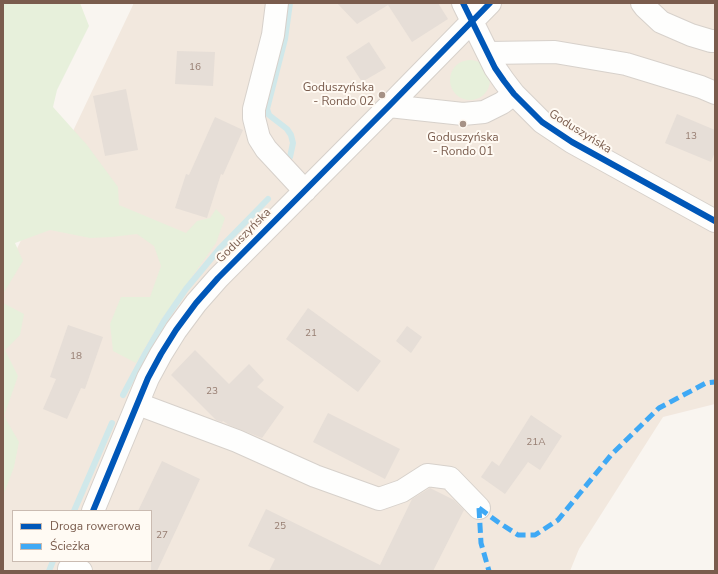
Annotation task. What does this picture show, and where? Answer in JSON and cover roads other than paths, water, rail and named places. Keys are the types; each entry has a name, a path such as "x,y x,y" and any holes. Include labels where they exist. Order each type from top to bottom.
{"street":[{"path":"277,3 273,35 254,109 254,118 260,138 266,149 305,191"},
{"name":"Goduszyńska","path":"93,510 148,378 176,330 196,303 218,278 389,106 468,12 490,3"},
{"path":"647,4 661,22 691,35 715,41"},
{"name":"Goduszyńska","path":"468,12 498,72 514,94 542,122 572,142 715,221"},
{"path":"488,53 555,52 626,64 701,87 715,93"},
{"path":"389,106 463,114 484,112 502,103 514,94"},
{"path":"138,404 237,441 314,476 379,499 402,491 427,475 450,478 479,508"}],"waterway":[{"path":"290,3 285,39 267,109 269,115 287,129 291,135 293,143 290,157"},
{"path":"123,395 164,321 186,289 220,248 268,199"},
{"path":"74,510 112,423"},
{"path":"49,571 53,562"}],"place":[{"name":"Goduszyńska - Rondo 02","path":"382,95"},
{"name":"Goduszyńska - Rondo 01","path":"463,124"}]}
